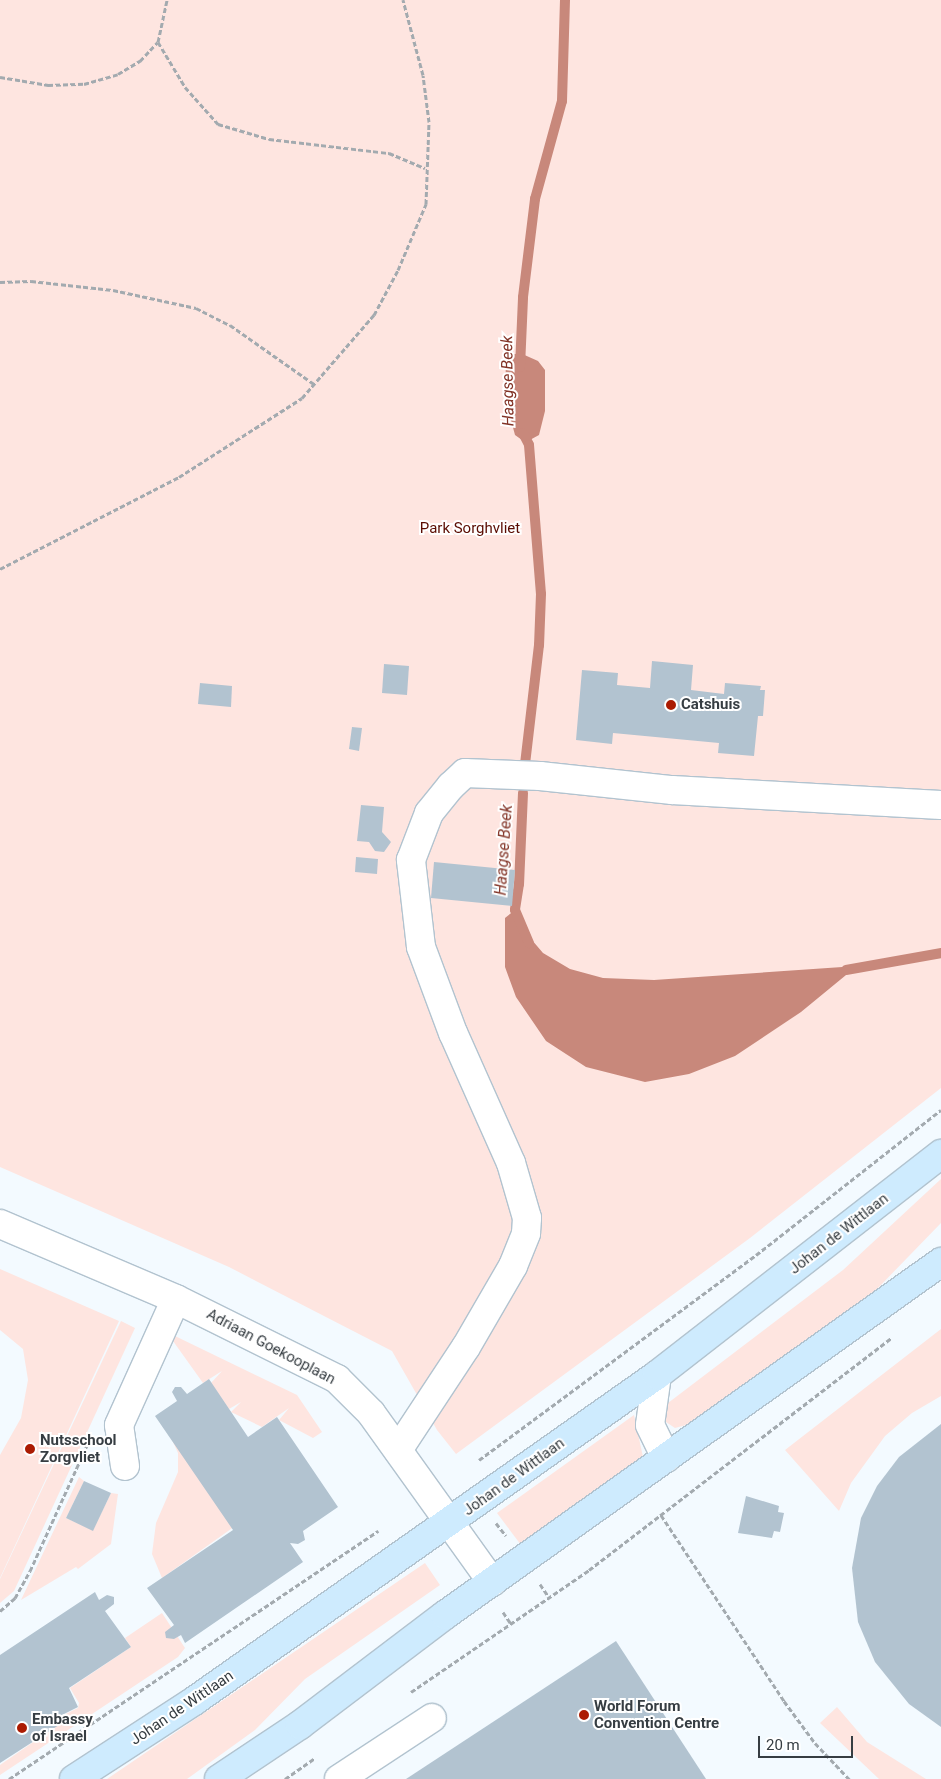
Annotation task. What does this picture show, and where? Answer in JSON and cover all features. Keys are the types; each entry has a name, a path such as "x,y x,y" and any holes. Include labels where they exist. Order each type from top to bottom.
{"main road":[{"name":"Johan de Wittlaan","path":"74,1779 194,1701 657,1375 941,1154"},
{"path":"219,1779 300,1725 492,1582 941,1262"}],"street":[{"path":"398,1450 466,1347 513,1266 526,1233 527,1218 511,1163 453,1033 421,947 411,860 429,813 451,786 465,773 540,776 672,790 941,805"},
{"name":"Adriaan Goekooplaan","path":"0,1224 167,1295 336,1379 370,1413 492,1582"},
{"path":"125,1466 119,1425 167,1295"},
{"path":"657,1375 650,1425 666,1458"},
{"path":"339,1779 432,1718"}],"path":[{"path":"0,77 48,85 84,84 125,70 140,61 158,42 167,0"},
{"path":"0,569 179,477 302,398 374,315 398,270 426,204 425,168 429,122 423,76 403,0"},
{"path":"158,42 185,87 218,124 269,139 390,153 425,168"},
{"path":"0,282 31,281 113,290 196,308 230,325 314,384"},
{"path":"476,1462 756,1255 941,1110"},
{"path":"511,1624 548,1596 589,1570 896,1334"},
{"path":"0,1611 15,1598 30,1571 92,1435"},
{"path":"661,1515 784,1701 815,1743 849,1779"},
{"path":"9,1779 386,1526"}],"green space":[{"name":"Park Sorghvliet","path":"0,0 941,0 941,1088 750,1238 456,1454 437,1430 392,1351 229,1267 0,1167"},
{"path":"941,1179 941,1223 877,1289 686,1425 675,1428 666,1422 664,1412 668,1403 843,1270"},
{"name":"Nutsschool Zorgvliet","path":"0,1269 119,1321 0,1578 0,1455 21,1418 28,1380 23,1349 0,1330"},
{"path":"121,1321 135,1328 14,1591 0,1603 0,1579"},
{"path":"941,1329 941,1396 912,1413 885,1436 851,1483 839,1511 785,1450"},
{"path":"175,1336 297,1395 322,1432 313,1438 279,1420 289,1408 262,1427 231,1412 241,1402 229,1409 211,1383 222,1371 203,1383 173,1341"},
{"path":"634,1415 643,1457 521,1545 497,1513"},
{"path":"168,1431 245,1519 162,1578 152,1554 156,1523 178,1472 178,1453"},
{"path":"79,1477 84,1481 66,1518 93,1530 111,1493 118,1494 111,1544 78,1569 76,1567 21,1600"},
{"path":"425,1563 440,1585 305,1679 255,1730 187,1779 107,1779"},
{"path":"162,1613 185,1648 178,1657 0,1775 0,1765 58,1725 55,1719 78,1708 79,1703 70,1688 131,1647 125,1638"},
{"path":"837,1707 867,1742 926,1779 879,1779 820,1723"}],"water":[{"path":"520,353 538,361 545,370 545,411 539,435 528,441 529,445 515,435 505,398 506,360 511,355"},
{"path":"515,910 520,926 543,953 570,969 603,978 654,980 857,966 801,1012 735,1056 689,1074 645,1082 586,1067 546,1041 516,997 505,967 505,918"}],"building":[{"name":"Catshuis","path":"652,661 693,665 691,690 724,694 725,683 761,686 760,690 765,690 763,716 758,716 754,756 718,753 719,743 613,733 612,744 576,740 582,670 618,673 617,685 650,688"},
{"path":"384,664 409,666 407,695 382,693"},
{"path":"200,683 232,686 231,707 198,704"},
{"path":"352,727 362,728 359,751 349,749"},
{"path":"361,805 384,807 382,832 391,842 384,852 375,851 369,842 357,841"},
{"path":"356,857 378,859 377,874 355,872"},
{"path":"434,862 515,870 512,906 431,898"},
{"path":"209,1379 248,1437 277,1417 338,1507 303,1531 305,1540 298,1544 290,1543 303,1562 185,1643 181,1635 174,1639 166,1638 165,1632 174,1625 147,1588 233,1530 155,1416 177,1401 172,1392 175,1387 181,1387 187,1394"},
{"path":"941,1424 941,1727 909,1704 875,1662 858,1622 852,1568 861,1518 877,1486 899,1457"},
{"path":"84,1481 111,1493 93,1531 66,1518"},
{"path":"746,1496 779,1506 778,1512 784,1513 780,1532 774,1531 772,1538 738,1533"},
{"path":"95,1592 99,1600 107,1595 114,1597 114,1604 105,1611 131,1647 69,1688 78,1707 54,1719 59,1725 0,1763 0,1655"},
{"name":"World Forum Convention Centre","path":"616,1641 706,1779 406,1779"}],"waterway":[{"name":"Haagse Beek","path":"520,367 523,297 535,199 562,101 565,0"},
{"name":"Haagse Beek","path":"523,433 529,445 541,594 539,645 525,764"},
{"name":"Haagse Beek","path":"523,793 519,884 515,910 529,943"},
{"path":"846,970 941,953"}],"place":[{"name":"Catshuis","path":"671,705"},
{"name":"Nutsschool Zorgvliet","path":"30,1449"},
{"name":"World Forum Convention Centre","path":"584,1715"},
{"name":"Embassy of Israel","path":"22,1728"}]}
